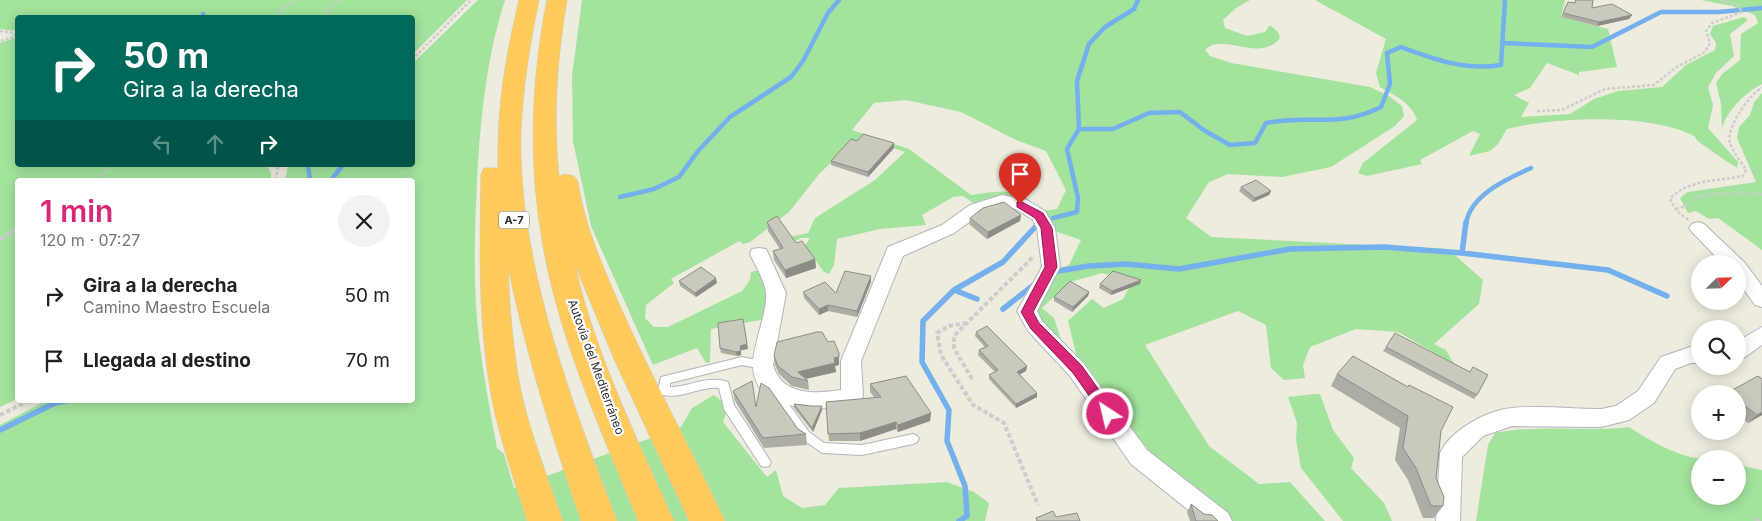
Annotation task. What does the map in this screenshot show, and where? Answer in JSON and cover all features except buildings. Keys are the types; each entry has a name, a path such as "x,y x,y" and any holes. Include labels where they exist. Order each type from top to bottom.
{"highway":[{"name":"A-7","path":"529,0 513,70 509,128 511,196 521,275 536,336 567,435 599,521"},
{"name":"Autovía del Mediterráneo","path":"557,0 545,67 543,125 546,177 558,244 573,309 613,418 656,521"},
{"path":"511,100 494,129 493,250 496,319 505,384 523,455 545,521"},
{"path":"543,125 562,158 567,199 585,258 623,346 707,521"}],"street":[{"path":"759,254 776,293 763,374 771,388 794,398 832,402 852,396 852,361 895,252 948,229 976,209 1002,201 1020,204 1039,215 1046,228 1051,267 1027,312 1035,326 1077,370 1140,457 1220,521"},
{"path":"1698,228 1725,255"},
{"path":"1746,279 1762,300"},
{"path":"1746,346 1762,335"},
{"path":"1448,521 1451,453 1474,430 1511,417 1601,418 1620,414 1646,397 1668,363 1691,355"}],"lane":[{"path":"763,365 742,361 700,370 665,380 664,391 673,393 714,381 724,385 728,406 765,462"},
{"path":"771,388 805,435 822,448 862,450 913,439"}],"path":[{"path":"277,15 293,0"},
{"path":"323,15 338,0"},
{"path":"415,57 471,0"},
{"path":"1537,111 1562,110 1605,89 1654,85 1675,68 1705,52 1710,43 1706,31 1712,24 1742,12 1738,5 1720,0"},
{"path":"0,31 15,32 14,36 0,41"},
{"path":"1698,228 1676,210 1670,199 1675,191 1686,186 1743,176 1746,170 1729,142 1730,128 1755,91 1762,88"},
{"path":"99,178 110,167"},
{"path":"1676,210 1686,206 1692,198 1723,193 1762,194"},
{"path":"0,239 15,230"},
{"path":"972,379 954,348 954,336 1021,267 1048,245"},
{"path":"968,323 949,326 938,333 940,355 974,405 1004,423 1038,505"},
{"path":"0,415 24,403"},
{"path":"1756,521 1762,518"}],"green space":[{"path":"0,0 467,0 415,52 415,15 15,15 15,31 0,29"},
{"path":"478,0 505,0 490,59 482,120 476,206 475,282 480,345 497,448 504,454 514,488 681,427 692,408 714,395 724,403 727,410 723,422 767,477 776,470 783,496 802,508 825,505 839,488 947,482 974,492 989,503 985,521 0,521 0,425 41,403 415,403 415,178 285,178 288,167 415,167 415,61"},
{"path":"582,0 1250,0 1236,8 1223,20 1225,28 1247,36 1265,32 1270,25 1278,32 1280,38 1272,45 1262,48 1221,44 1212,45 1205,50 1210,56 1231,63 1370,87 1389,96 1402,106 1404,116 1395,126 1331,167 1282,177 1228,174 1209,182 1186,218 1211,237 1448,249 1483,280 1479,304 1434,344 1446,350 1454,364 1398,332 1356,329 1310,347 1303,365 1305,378 1284,380 1271,368 1266,325 1238,311 1145,345 1209,446 1259,484 1290,482 1325,521 1233,521 1153,455 1079,366 1068,321 1092,299 1104,308 1123,299 1132,282 1102,273 1070,282 1042,308 1054,318 1064,349 1042,328 1034,310 1060,268 1069,265 1081,240 1055,231 1043,211 1057,209 1066,190 1046,151 1016,140 961,112 906,100 874,103 852,130 909,149 971,195 1009,192 1023,196 1029,201 1012,199 975,204 963,196 953,197 922,215 926,225 880,229 837,239 834,265 829,274 824,272 805,246 810,238 801,238 791,244 782,235 794,236 808,233 815,218 875,180 905,152 864,138 857,146 851,144 820,173 789,212 750,242 743,244 739,241 671,279 674,283 646,305 645,318 654,327 668,327 742,291 750,280 751,272 759,270 767,293 765,319 711,329 710,362 706,363 697,348 653,365 591,226 573,141 572,76"},
{"path":"1315,0 1565,0 1561,17 1608,29 1617,67 1579,72 1579,75 1547,63 1530,88 1514,95 1529,103 1521,117 1570,114 1594,99 1618,91 1662,87 1686,65 1715,50 1716,43 1710,34 1713,26 1744,17 1748,20 1730,34 1734,56 1716,73 1708,87 1713,105 1708,128 1738,162 1737,168 1699,142 1694,136 1673,128 1651,123 1600,119 1549,122 1507,129 1498,144 1490,151 1469,156 1480,134 1473,131 1420,160 1422,164 1367,176 1358,173 1363,163 1417,120 1407,104 1380,87 1376,73 1386,39"},
{"path":"1701,0 1762,0 1762,84 1750,92 1732,109 1722,129 1721,104 1716,83 1722,74 1740,60 1741,34 1758,23 1755,15 1732,6"},
{"path":"15,38 15,167 268,167 271,178 15,178 15,400 0,407 0,43"},
{"path":"1762,93 1762,250 1718,218 1709,219 1696,211 1688,213 1680,198 1688,192 1756,182 1737,138 1739,127 1750,115 1754,102"},
{"path":"1320,394 1333,430 1354,458 1351,468 1384,503 1392,521 1343,521 1301,468 1296,440 1297,423 1288,397"},
{"path":"1629,427 1663,447 1691,457 1691,505 1746,505 1746,467 1762,470 1762,521 1476,521 1488,445 1495,433 1545,428"}],"waterway":[{"path":"620,197 654,189 679,177 698,151 730,117 791,77 803,61 828,13 839,0"},
{"path":"1079,129 1077,81 1089,44 1105,27 1134,9 1138,0"},
{"path":"1079,129 1113,129 1149,113 1180,112 1205,131 1230,145 1255,143 1266,123 1351,118 1366,114 1381,107 1390,84 1387,53 1401,47 1450,63 1475,66 1501,65 1505,0"},
{"path":"1504,43 1592,47 1661,12 1719,12 1762,8"},
{"path":"1053,218 1077,212 1078,198 1067,149 1079,129"},
{"path":"308,167 310,178"},
{"path":"333,178 341,167"},
{"path":"1466,224 1474,205 1482,196 1511,177 1531,168"},
{"path":"1462,253 1466,222"},
{"path":"954,290 1003,262 1036,226"},
{"path":"1052,272 1089,266 1126,264 1179,269 1290,249 1384,247 1462,253"},
{"path":"1462,253 1608,270 1667,296"},
{"path":"1003,309 1035,284"},
{"path":"954,290 977,299"},
{"path":"954,290 923,321 922,362 949,410 947,441 965,486 967,516 959,521"},
{"path":"0,430 55,403"}],"route":[{"path":"1020,204 1039,215 1046,228 1051,267 1027,312 1035,326 1077,370 1108,414"}]}
